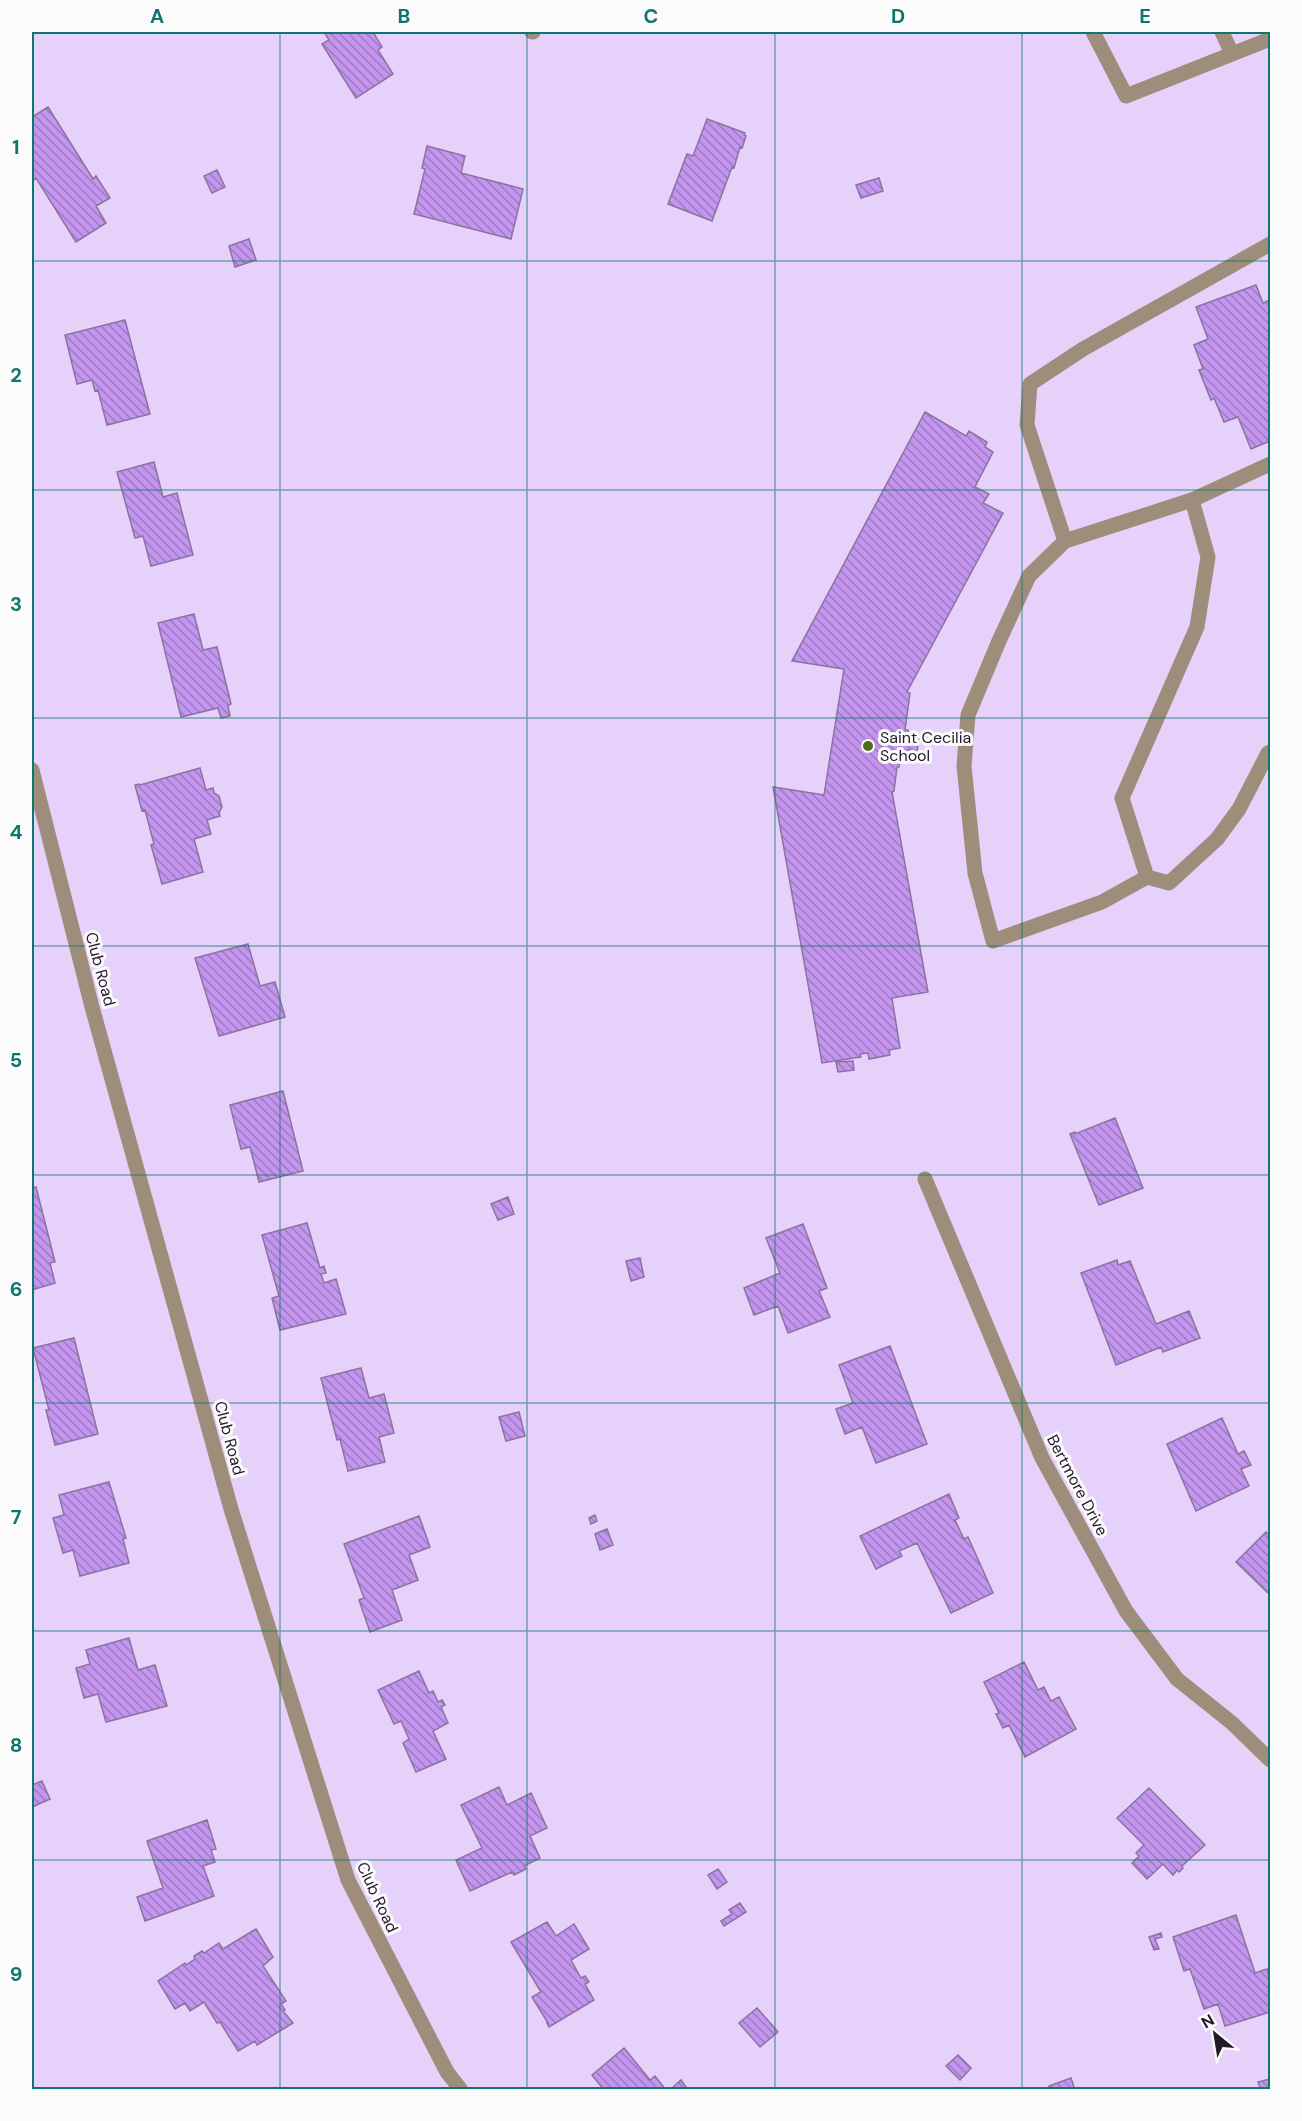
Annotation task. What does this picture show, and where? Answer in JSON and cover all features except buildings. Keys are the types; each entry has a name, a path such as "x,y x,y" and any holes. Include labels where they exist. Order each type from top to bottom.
{"street":[{"path":"1093,32 1126,96 1270,39"},
{"path":"1222,32 1232,54"},
{"path":"1065,541 1027,425 1030,384 1083,350 1270,244"},
{"path":"1270,464 1192,500 1065,541 1029,576 968,714 964,766 975,873 993,941 1102,902 1147,877 1169,883 1217,839 1239,809 1270,752"},
{"path":"1147,877 1122,798 1197,627 1208,557 1192,500"},
{"name":"Club Road","path":"32,770 92,1007 231,1509 348,1881 447,2072 461,2090"},
{"name":"Bertmore Drive","path":"925,1179 1042,1458 1126,1611 1177,1679 1232,1723 1270,1760"}],"place":[{"name":"Saint Cecilia School","path":"868,746"}]}
